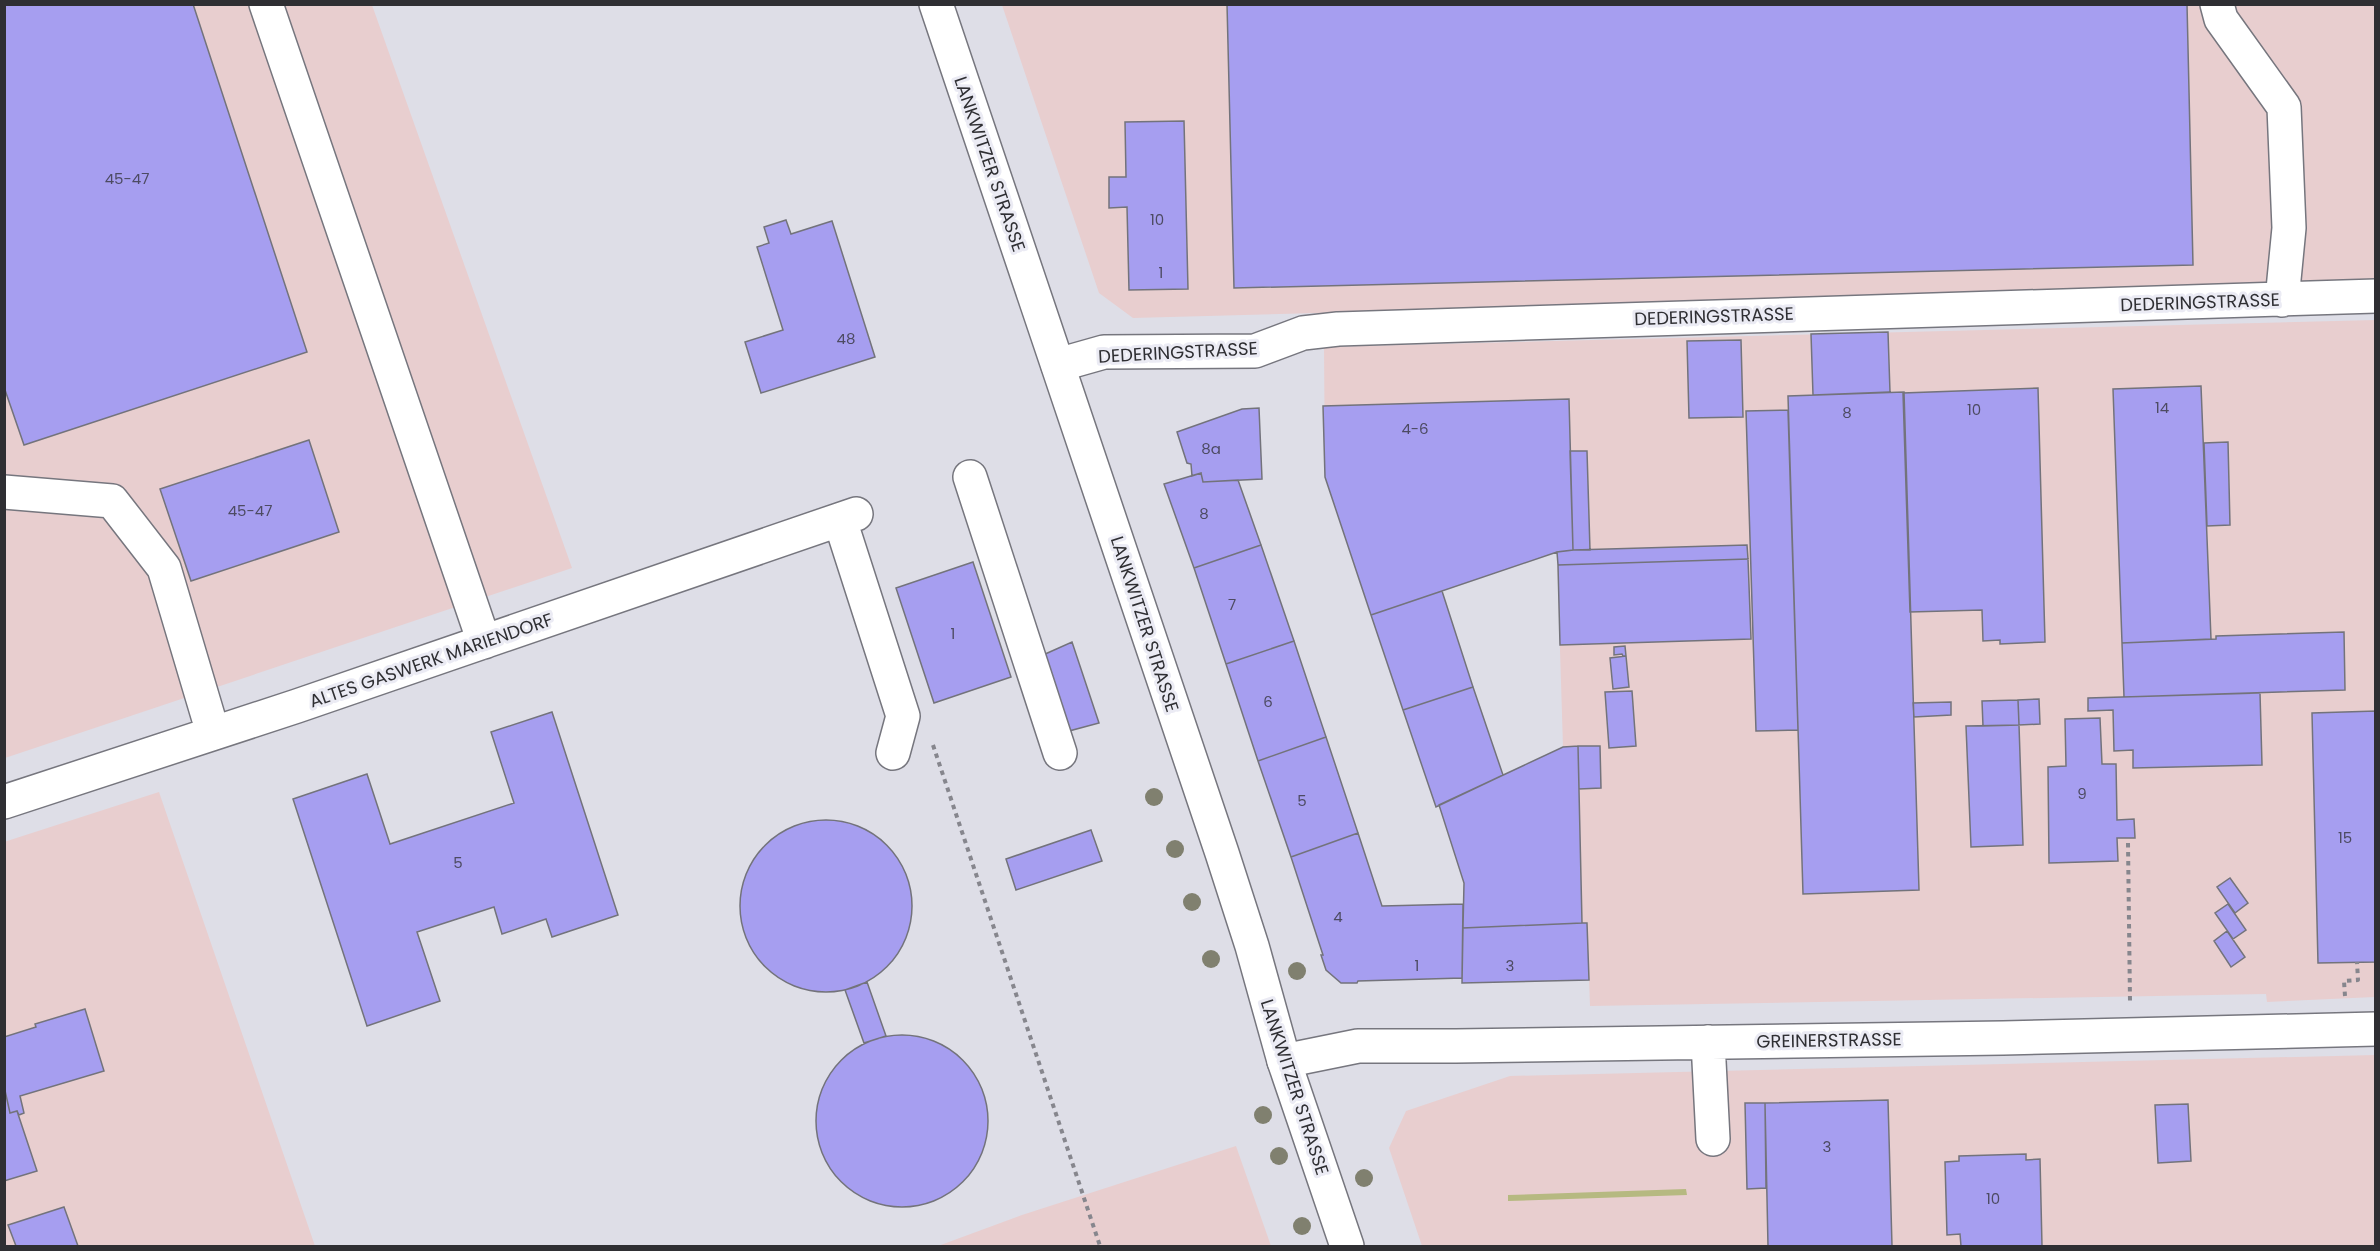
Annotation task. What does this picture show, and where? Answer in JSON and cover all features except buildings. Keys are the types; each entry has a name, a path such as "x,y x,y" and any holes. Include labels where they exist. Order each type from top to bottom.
{"street":[{"path":"266,4 484,642"},
{"name":"LANKWITZER STRASSE","path":"936,4 1252,946 1284,1061 1347,1246"},
{"path":"2219,12 2284,107 2289,228 2282,300"},
{"name":"DEDERINGSTRASSE","path":"1058,365 1104,352 1255,351 1303,333 1338,329 2376,296"},
{"path":"970,477 1060,753"},
{"path":"4,492 112,501 164,568 213,733"},
{"name":"ALTES GASWERK MARIENDORF","path":"4,802 484,642 848,517 903,716 893,753"},
{"name":"GREINERSTRASSE","path":"1284,1061 1358,1046 1708,1042 2376,1029"},
{"path":"1708,1042 1713,1139"}],"path":[{"path":"932,740 1100,1246"},
{"path":"2116,1035 2128,843"}],"shaded area":[{"path":"4,5 372,5 572,568 5,758"},
{"path":"1002,5 2375,5 2375,285 1133,318 1099,293"},
{"path":"2375,320 2375,997 2267,1002 2266,994 1590,1006 1587,923 1463,928 1464,883 1439,805 1563,747 1557,552 1371,615 1325,477 1324,347"},
{"path":"159,792 315,1246 5,1246 4,842"},
{"path":"2375,1055 2375,1246 1422,1246 1389,1148 1406,1111 1510,1076"},
{"path":"1236,1146 1271,1246 938,1246 1022,1215"}],"green space":[{"path":"1686,1189 1687,1195 1508,1201 1508,1195"}]}
